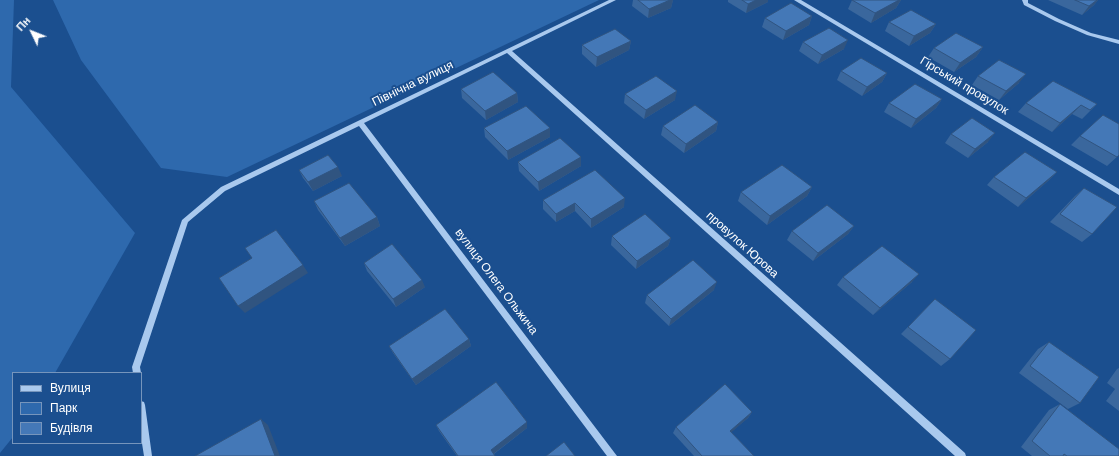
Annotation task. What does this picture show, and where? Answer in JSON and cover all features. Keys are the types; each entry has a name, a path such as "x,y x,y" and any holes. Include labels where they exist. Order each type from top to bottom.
{"street":[{"name":"Північна вулиця","path":"137,372 136,367 185,220 223,189 612,0"},
{"name":"Гірський провулок","path":"798,0 1119,192"},
{"path":"1025,0 1026,4 1057,20 1089,34 1119,42"},
{"name":"провулок Юрова","path":"508,51 962,456"},
{"name":"вулиця Олега Ольжича","path":"360,122 613,456"},
{"path":"142,411 148,456"}],"green space":[{"path":"0,0 14,0 11,87 135,233 56,372 12,372 12,438 0,453"},
{"path":"53,0 599,0 227,177 161,168 81,60"}],"building":[{"path":"638,0 670,0 649,9"},
{"path":"742,0 756,0 748,4"},
{"path":"852,0 899,0 875,13"},
{"path":"1075,0 1097,0 1089,6"},
{"path":"791,3 812,16 786,31 765,18"},
{"path":"911,10 936,24 914,36 889,22"},
{"path":"829,28 848,40 822,55 803,42"},
{"path":"615,29 631,41 597,57 582,45"},
{"path":"956,33 983,47 960,63 934,48"},
{"path":"861,58 887,73 867,87 841,71"},
{"path":"999,60 1026,74 1006,91 978,76"},
{"path":"493,72 517,93 485,111 461,89"},
{"path":"656,76 677,91 646,110 625,94"},
{"path":"1053,81 1097,104 1090,110 1081,105 1060,123 1026,103"},
{"path":"915,84 942,99 916,119 889,103"},
{"path":"695,105 718,122 686,144 663,126"},
{"path":"526,106 550,128 507,151 484,128"},
{"path":"1103,115 1119,124 1119,155 1117,157 1080,136"},
{"path":"972,118 995,133 975,149 951,134"},
{"path":"560,138 581,157 538,182 518,162"},
{"path":"1025,152 1057,172 1026,198 994,177"},
{"path":"328,155 338,167 308,182 299,170"},
{"path":"782,165 812,187 770,216 741,192"},
{"path":"595,170 625,198 591,219 575,203 556,214 543,200"},
{"path":"349,183 377,217 340,238 314,201"},
{"path":"1084,188 1117,207 1092,234 1060,214"},
{"path":"827,205 854,226 818,253 792,231"},
{"path":"645,214 671,238 637,261 612,236"},
{"path":"276,230 303,265 238,306 219,278 252,258 245,248"},
{"path":"392,244 422,280 393,299 364,263"},
{"path":"882,246 919,274 880,308 843,277"},
{"path":"693,260 717,282 671,319 647,295"},
{"path":"935,299 976,330 950,359 908,327"},
{"path":"445,309 469,339 412,379 389,346"},
{"path":"1049,342 1099,377 1080,403 1030,366"},
{"path":"496,382 527,422 491,450 495,456 458,456 436,425"},
{"path":"725,384 752,412 730,431 754,456 702,456 676,427"},
{"path":"1060,404 1119,449 1119,456 1067,456 1064,454 1063,456 1050,456 1032,441"},
{"path":"261,419 275,456 195,456"},
{"path":"564,442 575,456 546,456"}]}
